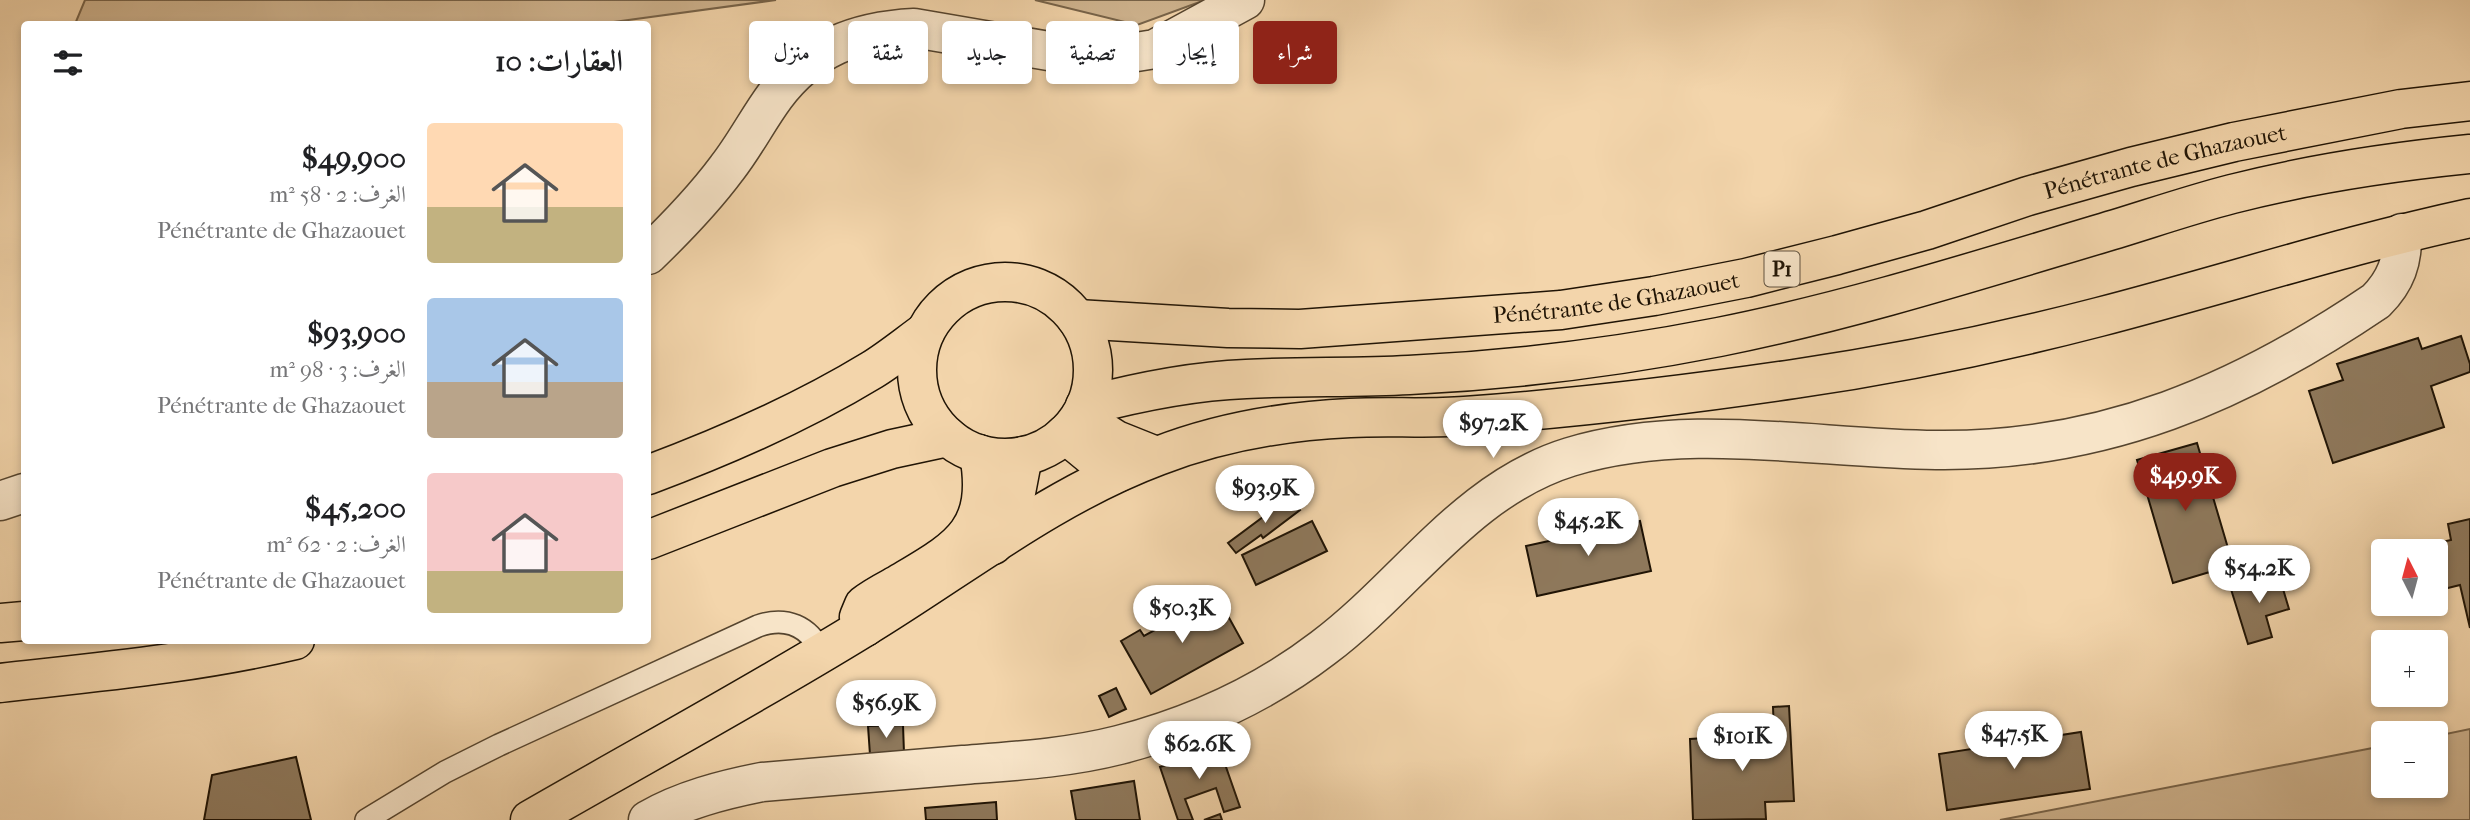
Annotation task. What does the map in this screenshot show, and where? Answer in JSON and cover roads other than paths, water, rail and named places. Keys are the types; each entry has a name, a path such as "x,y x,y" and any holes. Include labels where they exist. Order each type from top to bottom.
{"main road":[{"name":"Pénétrante de Ghazaouet","path":"1077,319 1215,328 1300,329 1560,310 1627,300 1746,278 1837,255 1927,230 2028,196 2234,142 2400,109 2470,101"},
{"name":"Pénétrante de Ghazaouet","path":"1077,419 1136,393 1189,384 1243,379 1408,375 1520,367 1630,353 1718,337 1893,295 2232,194 2399,161 2470,154"},
{"path":"530,820 822,653 1076,494 1156,456 1235,432 1275,425 1357,418 1459,416 1689,394 1906,361 2100,317 2402,233 2470,218"},
{"path":"651,474 748,433 873,370 925,332 942,308 967,290 997,282 1027,285 1055,297 1077,319 1088,339 1093,361 1092,385 1077,419 1046,448 1023,456 993,457 964,446 929,416 919,389 917,360 925,332"},
{"path":"1077,419 1116,440 1156,456"},
{"path":"1077,419 1099,462 1119,472"},
{"path":"651,539 832,468 892,449 964,446"},
{"path":"864,627 859,617 864,605 954,550 975,521 981,505 983,485 964,446"},
{"path":"993,545 1014,503 1023,456"},
{"path":"0,623 21,621"},
{"path":"0,683 121,670 279,644"}],"street":[{"path":"651,252 699,202 726,169 774,97 791,77 811,59 835,44 887,29 914,28 1084,57 1130,55 1155,49 1245,0"},
{"path":"648,820 691,800 762,782 1061,756 1117,746 1171,729 1223,708 1274,681 1321,650 1365,614 1460,519 1492,495 1526,475 1563,459 1604,447 1646,440 1689,438 1938,450 2005,447 2058,440 2136,422 2199,400 2260,373 2376,301 2395,277 2400,263 2402,233"},
{"path":"0,501 21,494"}],"lane":[{"path":"366,820 445,772 499,745 758,626 770,622 796,625 816,641 822,653"}]}
